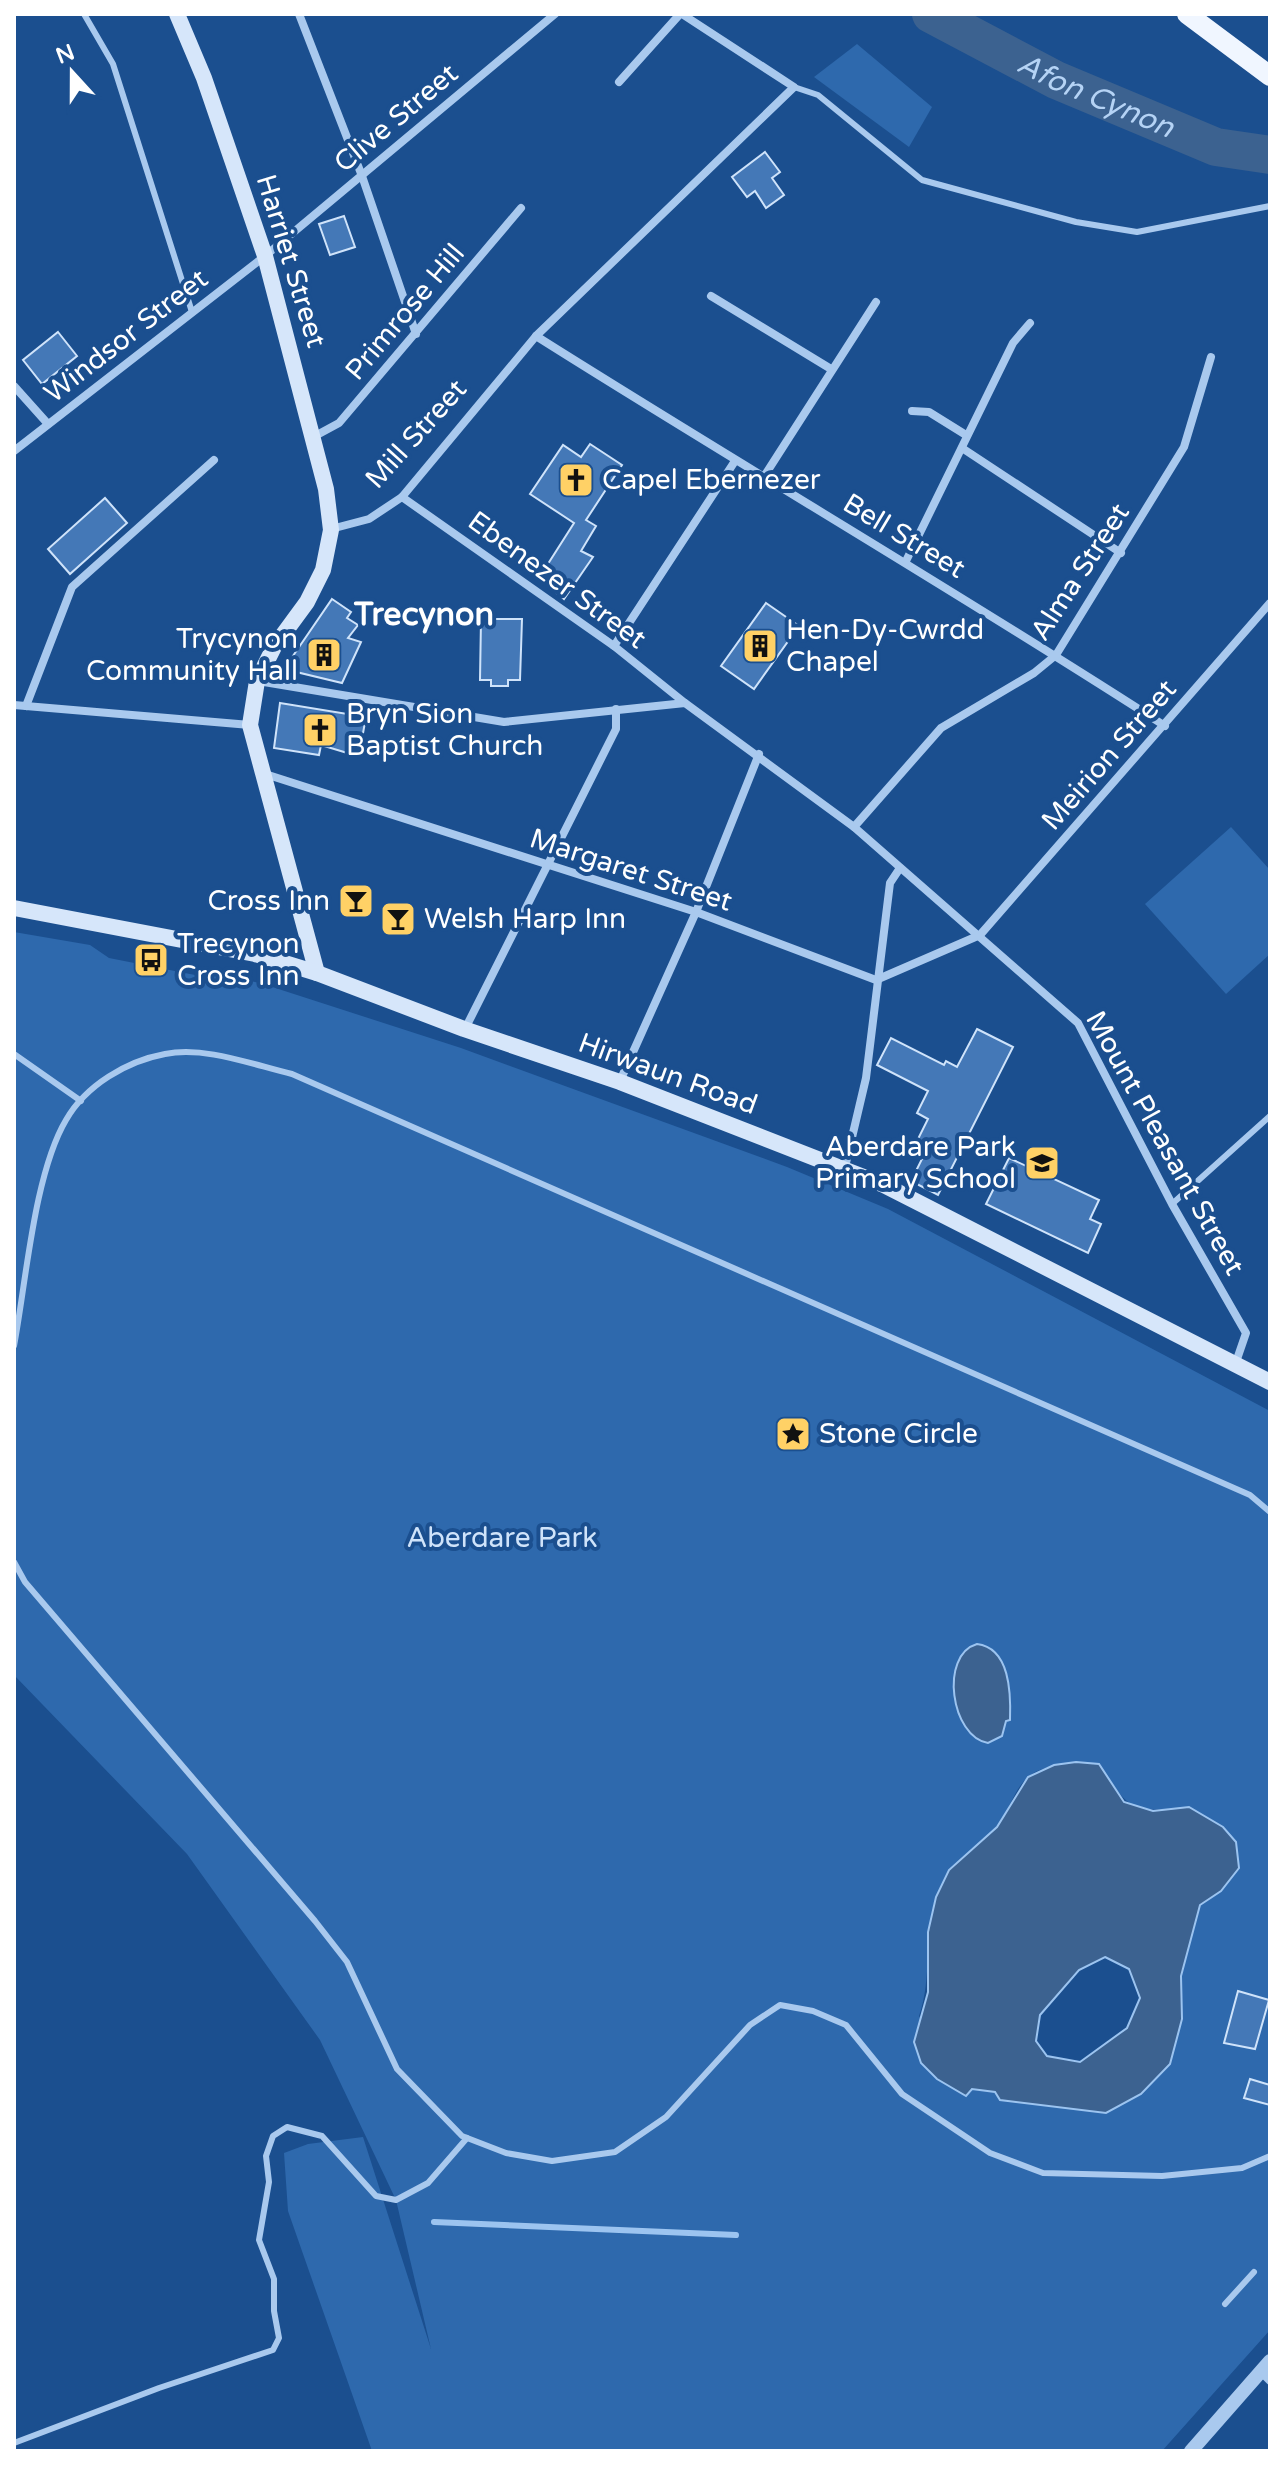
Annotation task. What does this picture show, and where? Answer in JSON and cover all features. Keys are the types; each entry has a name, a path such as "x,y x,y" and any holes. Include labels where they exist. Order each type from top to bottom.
{"main road":[{"name":"Harriet Street","path":"177,14 204,78 265,256 315,436 331,530"},
{"path":"1187,14 1270,76"},
{"path":"317,973 250,725 257,681 274,647 323,570 331,530"},
{"name":"Hirwaun Road","path":"14,908 255,954 317,973 464,1029 620,1082 845,1167 1270,1382"}],"street":[{"path":"299,14 362,176 416,334"},
{"name":"Clive Street","path":"265,256 555,14"},
{"path":"619,82 681,14 794,87"},
{"name":"Mill Street","path":"331,530 369,519 402,497 536,336 794,87"},
{"name":"Primrose Hill","path":"315,436 339,423 521,208"},
{"name":"Windsor Street","path":"14,451 265,256"},
{"path":"711,296 831,369"},
{"path":"763,478 876,302"},
{"path":"906,561 1013,343 1030,323"},
{"name":"Bell Street","path":"536,336 735,461 906,561 1165,726"},
{"name":"Alma Street","path":"854,827 941,728 1034,673 1056,655 1184,447 1211,357"},
{"path":"14,386 48,424"},
{"path":"912,411 929,412 966,435"},
{"path":"962,448 1121,553"},
{"path":"26,706 72,587 214,460"},
{"path":"614,646 735,461"},
{"name":"Ebenezer Street","path":"402,497 614,646 685,703"},
{"name":"Meirion Street","path":"980,935 1270,603"},
{"path":"257,681 504,722 685,703"},
{"name":"Mount Pleasant Street","path":"685,703 759,754 854,827 1078,1023 1172,1204 1246,1333 1235,1365"},
{"path":"14,705 250,725"},
{"path":"464,1029 616,729 616,709"},
{"path":"620,1082 696,912 759,754"},
{"name":"Margaret Street","path":"262,773 696,912 876,980 881,978"},
{"path":"845,1167 866,1078 881,978 890,883 900,868"},
{"path":"881,978 980,935"},
{"path":"1191,2451 1267,2371"}],"lane":[{"path":"84,14 113,64 192,312"},
{"path":"794,87 818,95 922,180 1076,222 1137,232 1270,206"},
{"path":"14,1346 52,1154 66,1119 97,1084 130,1065 167,1053 209,1054 292,1074 1250,1495 1270,1512"},
{"path":"14,1054 81,1101"},
{"path":"1172,1204 1270,1116"},
{"path":"14,1562 25,1582 315,1921 347,1962 397,2069 467,2138 506,2153 552,2161 615,2152 666,2117 750,2025 780,2005 813,2011 846,2025 902,2094 990,2153 1043,2173 1162,2176 1242,2168 1270,2156"},
{"path":"14,2443 159,2388 273,2350 279,2338 274,2311 274,2279 259,2240 269,2182 266,2156 273,2136 280,2131 287,2127 322,2136 376,2196 396,2200 428,2183 467,2138"},
{"path":"1225,2304 1254,2272"}],"green space":[{"path":"857,44 932,107 909,147 814,77"},
{"path":"1231,827 1270,870 1270,954 1226,994 1145,904"},
{"name":"Aberdare Park","path":"14,932 90,945 109,958 195,975 214,972 263,984 461,1048 787,1167 888,1209 1270,1411 1270,2330 1162,2451 372,2451 288,2211 284,2153 308,2144 363,2137 431,2349 396,2200 320,2040 187,1854 14,1675","holes":["1099,1764 1118,1792 1134,1806 1155,1810 1189,1807 1221,1891 1200,1905 1181,1976 1182,2019 1059,2105 1001,2100 995,2092 972,2089 919,2016 926,1986 930,1927 936,1897 948,1875 991,1834 1028,1777 1044,1768"]}],"shaded area":[{"path":"977,1644 988,1647 996,1654 1009,1685 1010,1720 1006,1721 1002,1736 988,1743 975,1737 965,1727 954,1695 957,1663 965,1651"},
{"path":"1076,1762 1099,1764 1124,1802 1153,1811 1189,1807 1223,1827 1236,1842 1239,1868 1221,1891 1200,1905 1181,1976 1182,2019 1170,2064 1141,2094 1106,2113 1000,2100 995,2092 972,2089 966,2096 937,2079 921,2063 914,2042 928,1992 928,1932 936,1897 949,1870 997,1827 1028,1777 1054,1765","holes":["1105,1957 1129,1969 1140,1998 1127,2028 1080,2062 1047,2056 1036,2041 1040,2015 1079,1970"]}],"building":[{"path":"765,152 780,172 772,178 784,195 766,208 755,191 747,197 732,177"},
{"path":"344,216 355,247 330,255 319,224"},
{"path":"58,332 77,356 42,384 23,360"},
{"name":"Capel Ebernezer","path":"590,444 622,465 586,520 596,526 581,551 593,557 564,599 539,578 574,523 530,494 563,445 581,457"},
{"path":"105,498 127,523 70,574 48,549"},
{"name":"Trycynon Community Hall","path":"332,599 351,612 347,618 358,625 348,638 361,642 342,683 284,669"},
{"name":"Hen-Dy-Cwrdd Chapel","path":"766,603 799,626 754,689 721,666"},
{"path":"481,619 522,619 520,680 508,680 508,686 491,686 491,680 480,680"},
{"name":"Bryn Sion Baptist Church","path":"280,703 366,717 361,744 354,755 321,745 319,755 274,748"},
{"path":"977,1029 1013,1047 938,1195 911,1181 922,1159 911,1153 928,1119 917,1113 928,1091 877,1065 891,1038 944,1065 946,1061 957,1067"},
{"path":"1009,1158 1099,1200 1090,1219 1101,1224 1088,1253 986,1204"},
{"path":"1238,1991 1269,2000 1255,2049 1224,2043"},
{"path":"1250,2079 1270,2085 1270,2105 1244,2098"}],"waterway":[{"name":"Afon Cynon","path":"931,14 1056,80 1216,147 1270,155"},
{"path":"434,2222 736,2235"}],"place":[{"name":"Capel Ebernezer","path":"576,480"},
{"name":"Hen-Dy-Cwrdd Chapel","path":"760,646"},
{"name":"Trycynon Community Hall","path":"324,655"},
{"name":"Bryn Sion Baptist Church","path":"320,730"},
{"name":"Cross Inn","path":"356,901"},
{"name":"Welsh Harp Inn","path":"398,919"},
{"name":"Trecynon Cross Inn","path":"151,960"},
{"name":"Aberdare Park Primary School","path":"1042,1163"},
{"name":"Stone Circle","path":"793,1434"}],"district":[{"name":"Trecynon","path":"424,615"}]}
